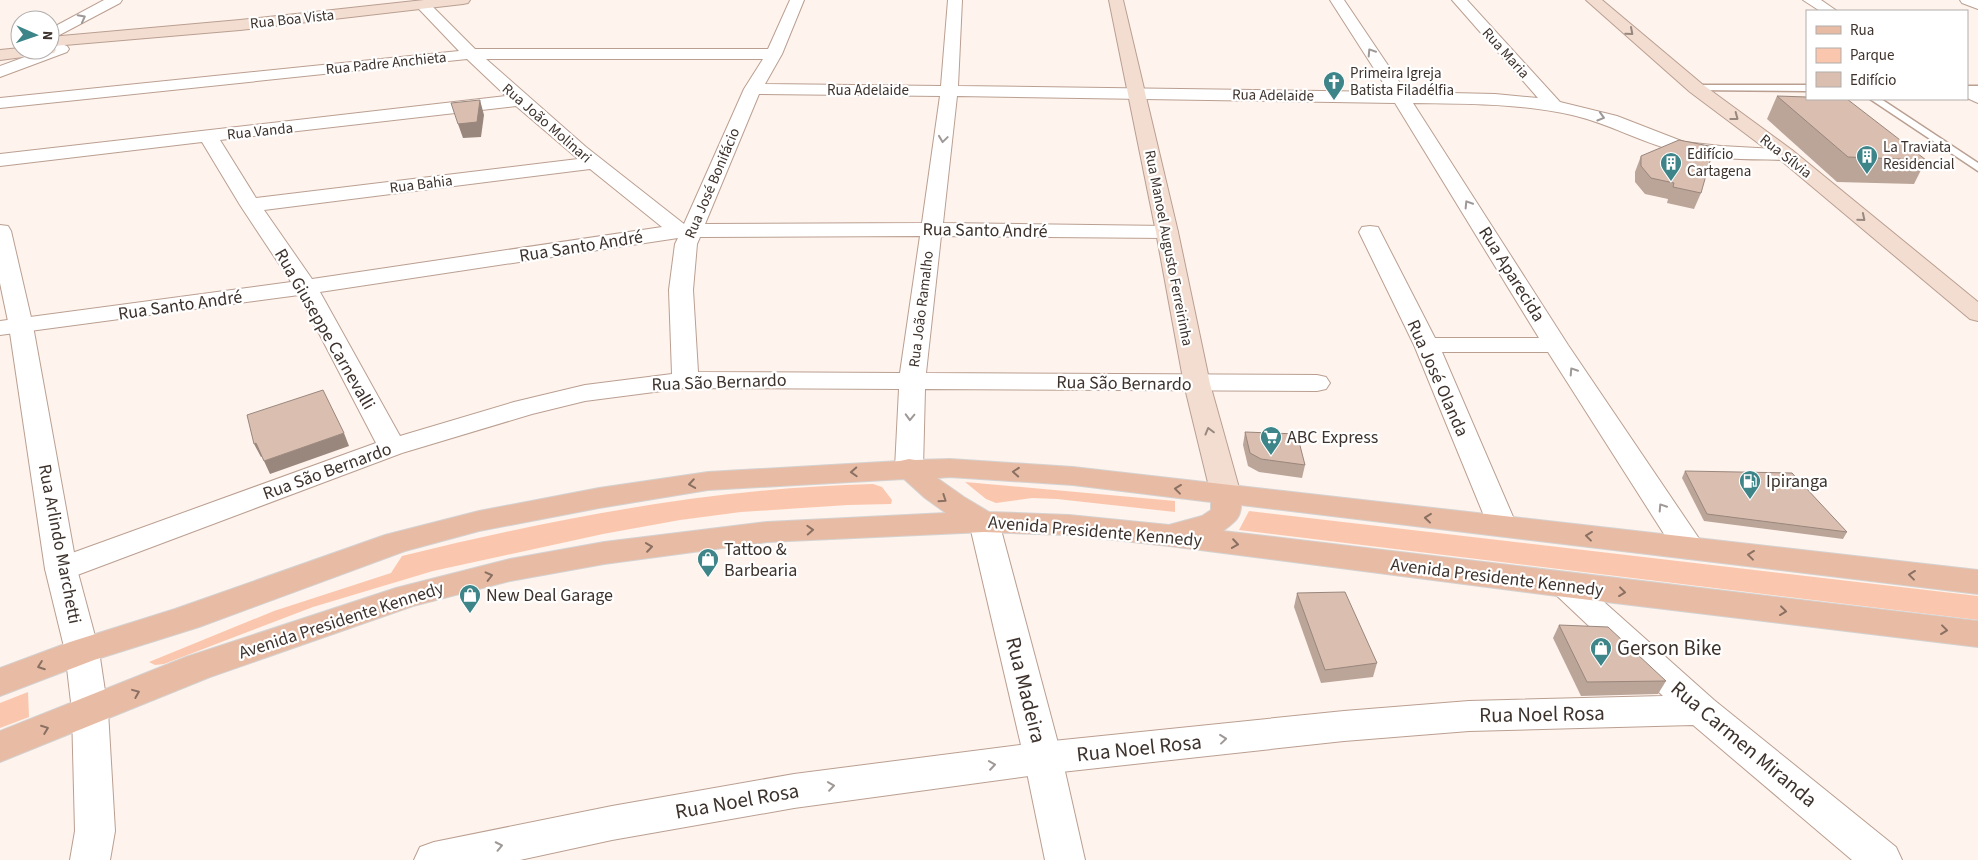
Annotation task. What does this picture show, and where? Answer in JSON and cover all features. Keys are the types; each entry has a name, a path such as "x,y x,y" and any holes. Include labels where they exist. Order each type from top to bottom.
{"main road":[{"name":"Rua Boa Vista","path":"60,43 459,0"},
{"name":"Rua Manoel Augusto Ferreirinha","path":"1116,0 1167,232 1197,384 1226,495"},
{"name":"Rua Sílvia","path":"1593,0 1696,88 1785,154 1978,314"},
{"path":"0,682 82,651 187,618 396,543 479,521 599,498 708,482 908,468 950,468 1038,474 1978,582"},
{"path":"908,468 930,490 957,508 984,522"},
{"path":"1169,535 1212,524 1226,514 1226,495"},
{"name":"Avenida Presidente Kennedy","path":"0,747 198,667 398,599 510,570 604,553 767,532 984,522 1069,525 1169,535 1565,585 1978,634"}],"street":[{"path":"60,40 116,0"},
{"name":"Rua José Bonifácio","path":"685,380 681,290 686,231 753,90 774,54 797,0"},
{"name":"Rua João Ramalho","path":"908,468 912,380 949,91 954,0"},
{"name":"Rua Aparecida","path":"1337,0 1400,96 1556,345 1689,548"},
{"name":"Rua Maria","path":"1459,0 1554,106"},
{"path":"1810,0 1828,10"},
{"path":"1967,0 1978,5"},
{"name":"Rua João Molinari","path":"423,5 519,100 592,163 686,231"},
{"name":"Rua Padre Anchieta","path":"0,103 472,54 774,54"},
{"path":"0,72 23,60"},
{"name":"Rua Adelaide","path":"753,90 1400,96 1495,99 1554,106 1600,116 1682,147 1721,152 1785,154"},
{"name":"Rua Vanda","path":"0,160 519,100"},
{"name":"Rua Giuseppe Carnevalli","path":"208,136 250,205 306,287 392,447"},
{"name":"Rua Bahia","path":"250,205 592,163"},
{"name":"Rua Santo André","path":"11,327 306,287 686,231 931,229 1167,232"},
{"name":"Rua Arlindo Marchetti","path":"0,230 11,327 61,569 82,651 90,711 95,831 90,860"},
{"name":"Rua José Olanda","path":"1370,232 1426,345 1502,526"},
{"path":"1426,345 1556,345"},
{"name":"Rua São Bernardo","path":"61,569 392,447 523,408 585,393 685,380 912,380 1197,384 1317,383"},
{"name":"Rua Madeira","path":"984,522 1043,758 1065,860"},
{"name":"Rua Carmen Miranda","path":"1565,585 1701,710 1882,860"},
{"name":"Rua Noel Rosa","path":"434,860 612,823 794,791 1043,758 1344,726 1469,716 1701,710"}],"lane":[{"path":"1696,88 1806,88"},
{"path":"1877,100 1978,168"}],"green space":[{"path":"965,482 1175,501 1175,512 1057,499 1032,498 996,503 986,499"},
{"path":"873,484 882,487 892,500 891,504 741,512 680,520 603,534 433,571 313,607 164,664 155,665 149,662 274,611 391,573 402,556 518,529 636,507 754,492"},
{"path":"1249,511 1978,596 1978,620 1239,530"},
{"path":"28,692 29,717 0,728 0,703"}],"building":[{"path":"1777,96 1806,97 1806,100 1848,100 1926,160 1848,157"},
{"path":"480,100 477,122 458,124 451,103"},
{"path":"1679,140 1714,147 1701,193 1673,187 1674,183 1651,178 1641,166 1641,156"},
{"path":"323,390 344,433 264,461 256,443 254,444 247,415"},
{"path":"1245,432 1297,434 1305,465 1261,459 1250,453"},
{"name":"Ipiranga","path":"1685,471 1792,473 1847,532 1707,514"},
{"path":"1345,592 1377,663 1325,670 1297,593"},
{"path":"1559,625 1608,627 1666,681 1587,682"}],"place":[{"name":"Primeira Igreja Batista Filadélfia","path":"1334,101"},
{"name":"La Traviata Residencial","path":"1867,175"},
{"name":"Edifício Cartagena","path":"1671,182"},
{"name":"ABC Express","path":"1271,456"},
{"name":"Ipiranga","path":"1750,500"},
{"name":"Tattoo & Barbearia","path":"708,578"},
{"name":"New Deal Garage","path":"470,614"},
{"name":"Gerson Bike","path":"1601,667"}]}
